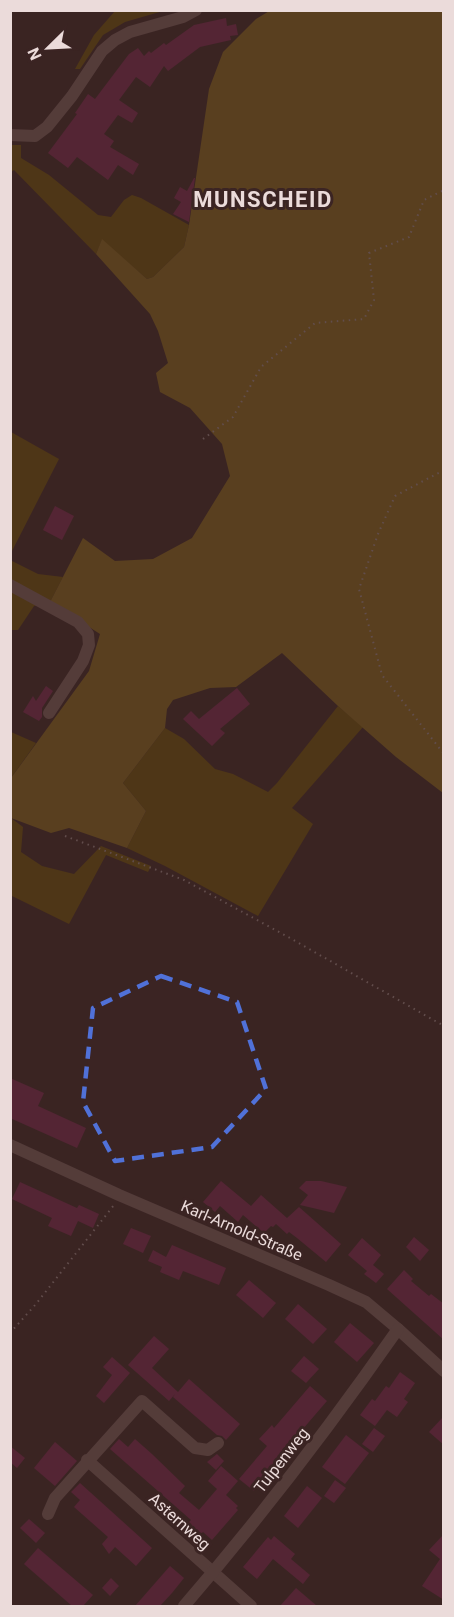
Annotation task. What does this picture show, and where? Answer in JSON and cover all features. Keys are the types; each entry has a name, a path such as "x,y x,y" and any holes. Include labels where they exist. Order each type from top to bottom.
{"street":[{"path":"10,135 35,136 47,127 72,96 102,51 115,40 130,32 183,18 196,10"},
{"path":"10,585 78,622 88,634 89,645 83,661 49,713"},
{"name":"Karl-Arnold-Straße","path":"10,1145 366,1302 444,1371"},
{"name":"Tulpenweg","path":"184,1606 309,1453 398,1329"},
{"path":"48,1514 55,1498 142,1401 195,1448 205,1450 219,1443"},
{"name":"Asternweg","path":"87,1460 251,1606"}],"path":[{"path":"203,439 233,417 261,367 315,323 364,319 374,300 369,254 409,237 424,200 444,190"},
{"path":"444,470 395,496 378,534 359,589 382,675 444,754"},
{"path":"65,836 184,880 444,1026"},
{"path":"10,1333 111,1210 120,1195"}],"highlighted area":[{"path":"161,976 237,1002 266,1089 212,1147 115,1161 83,1102 93,1008"}],"shaded area":[{"path":"271,10 443,11 443,793 396,757 282,653 236,687 210,688 173,700 167,709 165,728 123,783 146,811 127,848 69,828 51,833 11,818 11,778 89,671 100,634 50,602 83,538 115,561 153,559 192,538 230,476 222,444 190,408 160,392 156,373 168,363 158,331 150,314 96,254 102,239 147,279 153,277 184,247 209,89 223,52 256,19"},
{"path":"115,11 163,11 125,22 103,35 80,69 75,69 94,35"},
{"path":"11,145 21,145 21,158 49,175 98,215 111,217 124,200 132,195 189,225 184,247 153,277 147,279 102,240 96,254 14,170 11,172"},
{"path":"11,432 59,459 11,553"},
{"path":"10,560 38,574 63,577 50,602 34,606 18,630 11,630"},
{"path":"338,706 363,727 292,808 313,824 258,916 127,848 146,811 123,783 165,728 184,739 215,769 233,774 268,792"},
{"path":"11,732 36,743 11,778"},
{"path":"11,818 23,827 21,852 42,866 74,874 101,846 151,866 148,872 106,855 69,924 11,897"}],"building":[{"path":"226,18 227,26 236,24 238,35 230,36 231,40 200,47 168,71 164,66 150,87 136,77 119,100 138,113 132,123 118,115 104,134 114,141 110,147 139,164 133,175 118,165 108,180 77,157 68,168 48,153 77,114 75,113 88,94 95,99 129,54 138,48 144,56 164,43 166,45 194,25"},
{"path":"194,178 189,222 173,214 181,202 174,198 180,187 187,191"},
{"path":"55,506 74,516 62,540 43,530"},
{"path":"46,686 53,691 42,708 42,717 39,721 23,712 33,696 36,701"},
{"path":"237,688 250,704 220,729 225,733 212,746 183,719 191,711 199,719"},
{"path":"10,1078 44,1093 38,1106 86,1128 77,1148 10,1118"},
{"path":"221,1181 251,1206 261,1195 287,1218 299,1207 341,1244 326,1262 276,1224 264,1233 243,1215 238,1222 220,1206 215,1212 203,1202"},
{"path":"306,1181 321,1181 347,1187 334,1213 300,1205 308,1195 299,1188"},
{"path":"20,1182 77,1208 79,1205 99,1214 93,1228 78,1221 71,1236 48,1226 52,1218 12,1199"},
{"path":"131,1228 151,1236 143,1253 123,1244"},
{"path":"414,1237 429,1250 420,1261 406,1247"},
{"path":"362,1238 381,1255 373,1265 384,1274 376,1283 364,1274 367,1271 348,1255"},
{"path":"172,1245 226,1268 219,1285 183,1271 179,1280 160,1272 162,1267 148,1261 153,1250 166,1257"},
{"path":"404,1270 413,1279 411,1281 429,1296 431,1294 444,1304 444,1340 387,1289"},
{"path":"249,1280 276,1303 263,1318 236,1295"},
{"path":"298,1304 327,1329 313,1344 285,1319"},
{"path":"350,1323 374,1343 357,1362 334,1342"},
{"path":"154,1336 169,1349 152,1368 178,1392 189,1379 240,1424 226,1440 173,1397 175,1394 169,1401 128,1365"},
{"path":"304,1356 319,1369 306,1383 291,1371"},
{"path":"112,1357 130,1373 104,1403 96,1396 112,1375 103,1367"},
{"path":"400,1372 415,1383 404,1399 408,1402 397,1417 387,1410 375,1426 360,1415 372,1399 375,1401 386,1386 389,1388"},
{"path":"310,1386 327,1401 277,1459 279,1461 254,1491 239,1479 267,1446 259,1439 272,1425 274,1428"},
{"path":"444,1416 444,1445 429,1432"},
{"path":"374,1428 385,1436 373,1452 362,1444"},
{"path":"346,1435 369,1453 345,1484 322,1467"},
{"path":"119,1439 128,1447 135,1439 152,1454 185,1486 179,1493 199,1510 217,1489 208,1481 221,1466 238,1481 226,1495 238,1506 236,1508 238,1510 212,1540 203,1532 194,1541 181,1530 191,1520 110,1449"},
{"path":"55,1442 77,1461 55,1486 34,1468"},
{"path":"10,1446 25,1458 17,1468 10,1462"},
{"path":"217,1454 224,1461 216,1470 207,1462"},
{"path":"335,1480 346,1488 334,1503 324,1496"},
{"path":"80,1483 152,1548 136,1566 115,1547 109,1554 102,1544 108,1537 74,1507 80,1500 71,1492"},
{"path":"307,1486 322,1498 298,1528 284,1516"},
{"path":"29,1519 45,1533 36,1543 20,1528"},
{"path":"444,1534 444,1600 422,1586 440,1559 429,1550"},
{"path":"274,1536 295,1554 291,1559 310,1575 303,1584 273,1559 257,1579 243,1567 268,1537 271,1540"},
{"path":"38,1548 93,1595 83,1606 72,1606 24,1564"},
{"path":"170,1566 184,1578 172,1593 160,1606 135,1606"},
{"path":"111,1578 119,1586 110,1596 102,1588"},
{"path":"296,1588 317,1606 280,1606"}],"district":[{"name":"MUNSCHEID","path":"263,199"}]}
